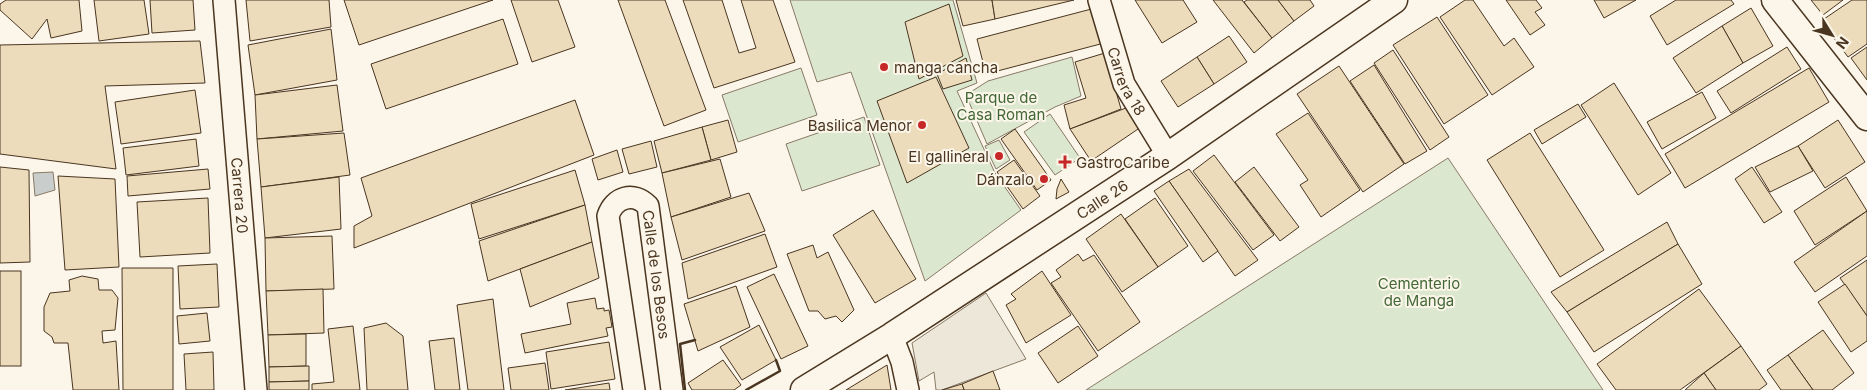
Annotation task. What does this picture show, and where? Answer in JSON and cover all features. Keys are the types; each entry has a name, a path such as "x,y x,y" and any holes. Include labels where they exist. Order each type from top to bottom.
{"street":[{"name":"Carrera 20","path":"224,0 256,390"},
{"name":"Carrera 18","path":"1099,0 1124,84 1168,156"},
{"name":"Calle 26","path":"804,390 892,336 1168,156 1394,0"},
{"path":"1776,0 1867,117"},
{"name":"Calle de los Besos","path":"634,390 608,216 614,204 626,197 638,198 648,206 672,390"},
{"path":"892,336 902,362 908,390"}],"green space":[{"path":"790,0 953,0 977,83 957,91 995,173 1021,210 925,281 851,72 817,82"},
{"name":"Parque de Casa Roman","path":"1072,57 1081,96 1055,107 987,144 966,95 988,81"},
{"path":"801,68 817,115 738,142 722,95"},
{"path":"1050,114 1080,158 1055,175 1024,132"},
{"path":"864,117 880,165 802,191 786,144"},
{"name":"El gallineral","path":"999,140 1010,160 996,169 985,146"},
{"name":"Cementerio de Manga","path":"1448,158 1603,390 1086,390"}],"shaded area":[{"path":"53,172 55,190 35,196 33,173"},
{"path":"986,293 1026,359 942,390 936,390 934,372 919,381 912,343"}],"building":[{"path":"6,0 79,0 82,31 51,38 47,19 32,39 0,10 0,4"},
{"path":"94,0 144,0 149,34 99,41"},
{"path":"150,0 193,0 195,30 152,33"},
{"path":"246,0 329,0 331,27 250,41"},
{"path":"344,0 493,0 359,45"},
{"path":"511,0 558,0 575,47 532,62"},
{"path":"618,0 665,0 706,110 664,126"},
{"path":"683,0 722,0 739,53 756,48 741,0 773,0 795,62 714,88"},
{"path":"956,0 992,0 995,19 963,26"},
{"path":"992,0 1074,0 995,19"},
{"path":"1135,0 1183,0 1197,22 1162,43"},
{"path":"1213,0 1242,0 1272,38 1254,53"},
{"path":"1247,0 1278,0 1294,21 1272,38 1244,2"},
{"path":"1278,0 1310,0 1314,6 1294,21"},
{"path":"1465,0 1473,0 1504,46 1514,38 1534,67 1492,95 1440,17"},
{"path":"1506,0 1536,0 1542,8 1535,12 1545,25 1530,35"},
{"path":"1594,0 1636,0 1604,18"},
{"path":"1676,0 1731,0 1734,4 1667,45 1650,16"},
{"path":"1811,0 1843,0 1823,15"},
{"path":"1852,0 1867,0 1867,44 1848,57 1821,21"},
{"path":"949,4 963,56 919,79 905,22"},
{"path":"1099,7 1108,42 986,74 977,39"},
{"path":"1751,8 1773,46 1743,63 1722,26"},
{"path":"1437,17 1488,95 1444,124 1393,45"},
{"path":"503,19 518,64 386,109 371,64"},
{"path":"1722,26 1743,63 1696,93 1673,58"},
{"path":"331,29 337,80 255,95 248,45"},
{"path":"1229,36 1247,62 1214,84 1197,57"},
{"path":"200,41 205,83 105,86 116,169 0,154 0,45"},
{"path":"1787,47 1801,69 1731,113 1717,91"},
{"path":"1867,47 1867,80 1851,58"},
{"path":"1393,50 1449,137 1430,150 1374,63"},
{"path":"1105,53 1121,109 1070,129 1064,105 1086,98 1075,62"},
{"path":"1197,57 1214,84 1178,107 1161,81"},
{"path":"966,58 972,80 943,89 937,74"},
{"path":"1374,65 1427,151 1405,164 1350,81"},
{"path":"1339,66 1404,164 1363,192 1297,94"},
{"path":"1809,68 1829,102 1685,188 1665,154"},
{"name":"Basilica Menor","path":"936,77 969,148 907,183 877,101"},
{"path":"1614,83 1671,173 1638,195 1581,105"},
{"path":"337,85 343,131 257,139 255,95"},
{"path":"195,90 201,133 121,144 115,102"},
{"path":"1702,92 1716,118 1662,149 1647,122"},
{"path":"575,100 594,155 354,248 354,226 372,216 361,178"},
{"path":"1578,104 1586,117 1542,144 1534,130"},
{"path":"1126,108 1141,127 1091,161 1070,129"},
{"path":"1308,113 1360,190 1321,217 1300,185 1308,180 1276,134"},
{"path":"728,120 737,152 711,160 702,127"},
{"path":"1838,120 1865,162 1825,188 1798,146"},
{"path":"702,127 711,160 662,173 654,141"},
{"path":"1015,129 1051,180 1037,190 1001,139"},
{"path":"344,133 350,175 261,187 257,139"},
{"path":"1530,133 1604,250 1560,277 1487,160"},
{"path":"196,139 199,166 126,175 123,148"},
{"path":"651,141 657,167 629,174 622,149"},
{"path":"1798,146 1813,171 1770,192 1755,167"},
{"path":"617,150 623,172 598,180 592,159"},
{"path":"1214,155 1274,235 1253,250 1193,171"},
{"path":"720,159 731,197 671,217 662,173"},
{"path":"1014,160 1040,196 1023,209 997,172"},
{"path":"0,167 29,170 30,262 0,263"},
{"path":"1254,167 1299,227 1280,241 1235,182"},
{"path":"1752,167 1782,212 1764,223 1735,179"},
{"path":"208,169 210,189 128,196 127,176"},
{"path":"1189,169 1258,260 1235,276 1169,181"},
{"path":"575,170 585,205 479,239 471,204"},
{"path":"58,176 115,179 119,267 65,270"},
{"path":"339,177 341,229 265,238 261,187"},
{"path":"1846,177 1867,211 1815,245 1794,211"},
{"path":"1061,179 1069,192 1056,199 1057,189"},
{"path":"1169,181 1218,251 1203,262 1154,191"},
{"path":"749,193 765,231 682,260 671,217"},
{"path":"208,198 210,253 140,257 137,202"},
{"path":"1155,198 1188,246 1158,267 1125,219"},
{"path":"585,205 592,242 488,281 479,241"},
{"path":"873,210 916,279 875,303 833,235"},
{"path":"1867,211 1867,256 1815,292 1794,262"},
{"path":"1121,214 1158,267 1122,292 1086,239"},
{"path":"1667,222 1678,244 1567,312 1551,292"},
{"path":"765,234 777,267 688,299 682,263"},
{"path":"332,236 334,289 266,291 265,238"},
{"path":"592,242 599,278 530,307 520,269"},
{"path":"1678,244 1702,284 1594,352 1567,312"},
{"path":"813,245 817,258 828,252 854,310 842,322 836,316 825,319 818,311 809,311 787,254"},
{"path":"1078,254 1083,261 1094,255 1140,322 1098,351 1051,283 1061,277 1056,270"},
{"path":"1867,260 1867,316 1840,278"},
{"path":"217,264 219,307 180,309 178,266"},
{"path":"122,268 173,268 173,390 123,390"},
{"path":"0,271 21,271 21,366 0,366"},
{"path":"1042,271 1071,315 1026,343 1006,305 1016,299 1011,294"},
{"path":"774,274 808,346 781,359 747,287"},
{"path":"82,276 98,279 99,290 112,290 118,298 115,330 102,331 103,343 116,341 119,390 73,390 68,343 54,343 52,337 44,331 44,307 50,293 70,291 69,280"},
{"path":"1845,284 1867,316 1867,341 1851,352 1818,302"},
{"path":"736,286 750,327 698,351 684,304"},
{"path":"323,289 324,333 268,335 266,291"},
{"path":"1699,289 1741,346 1680,390 1616,390 1597,364"},
{"path":"595,298 597,309 604,308 604,311 609,310 612,327 606,328 608,336 525,353 521,334 571,324 567,303"},
{"path":"493,299 504,390 468,390 457,305"},
{"path":"207,313 210,341 179,344 177,316"},
{"path":"386,323 403,336 408,390 367,390 364,328"},
{"path":"759,325 776,360 742,380 720,347"},
{"path":"353,326 360,390 312,390 312,384 334,382 328,329"},
{"path":"1078,326 1098,356 1058,383 1038,353"},
{"path":"1823,330 1854,373 1832,390 1813,390 1788,355"},
{"path":"306,334 306,366 269,367 268,335"},
{"path":"454,338 460,390 435,390 429,341"},
{"path":"609,342 615,379 551,389 546,352"},
{"path":"1741,346 1767,384 1759,390 1716,390 1704,373"},
{"path":"213,352 214,390 186,390 184,354"},
{"path":"1788,355 1813,390 1781,390 1767,370"},
{"path":"723,360 741,385 734,390 692,390 688,383"},
{"path":"545,363 549,390 511,390 508,368"},
{"path":"887,365 891,390 846,390"},
{"path":"309,366 309,381 269,382 269,367"},
{"path":"993,371 1000,390 964,390 962,384"},
{"path":"1704,373 1716,390 1685,390"},
{"path":"309,381 309,390 269,390 269,382"},
{"path":"609,383 610,390 565,390"},
{"path":"962,384 964,390 942,390"}],"wall":[{"path":"685,390 680,344 695,340"},
{"path":"746,390 780,371 776,360"}],"place":[{"name":"manga cancha","path":"884,67"},
{"name":"Basilica Menor","path":"922,125"},
{"name":"El gallineral","path":"999,156"},
{"name":"GastroCaribe","path":"1065,162"},
{"name":"Dánzalo","path":"1044,179"}]}
